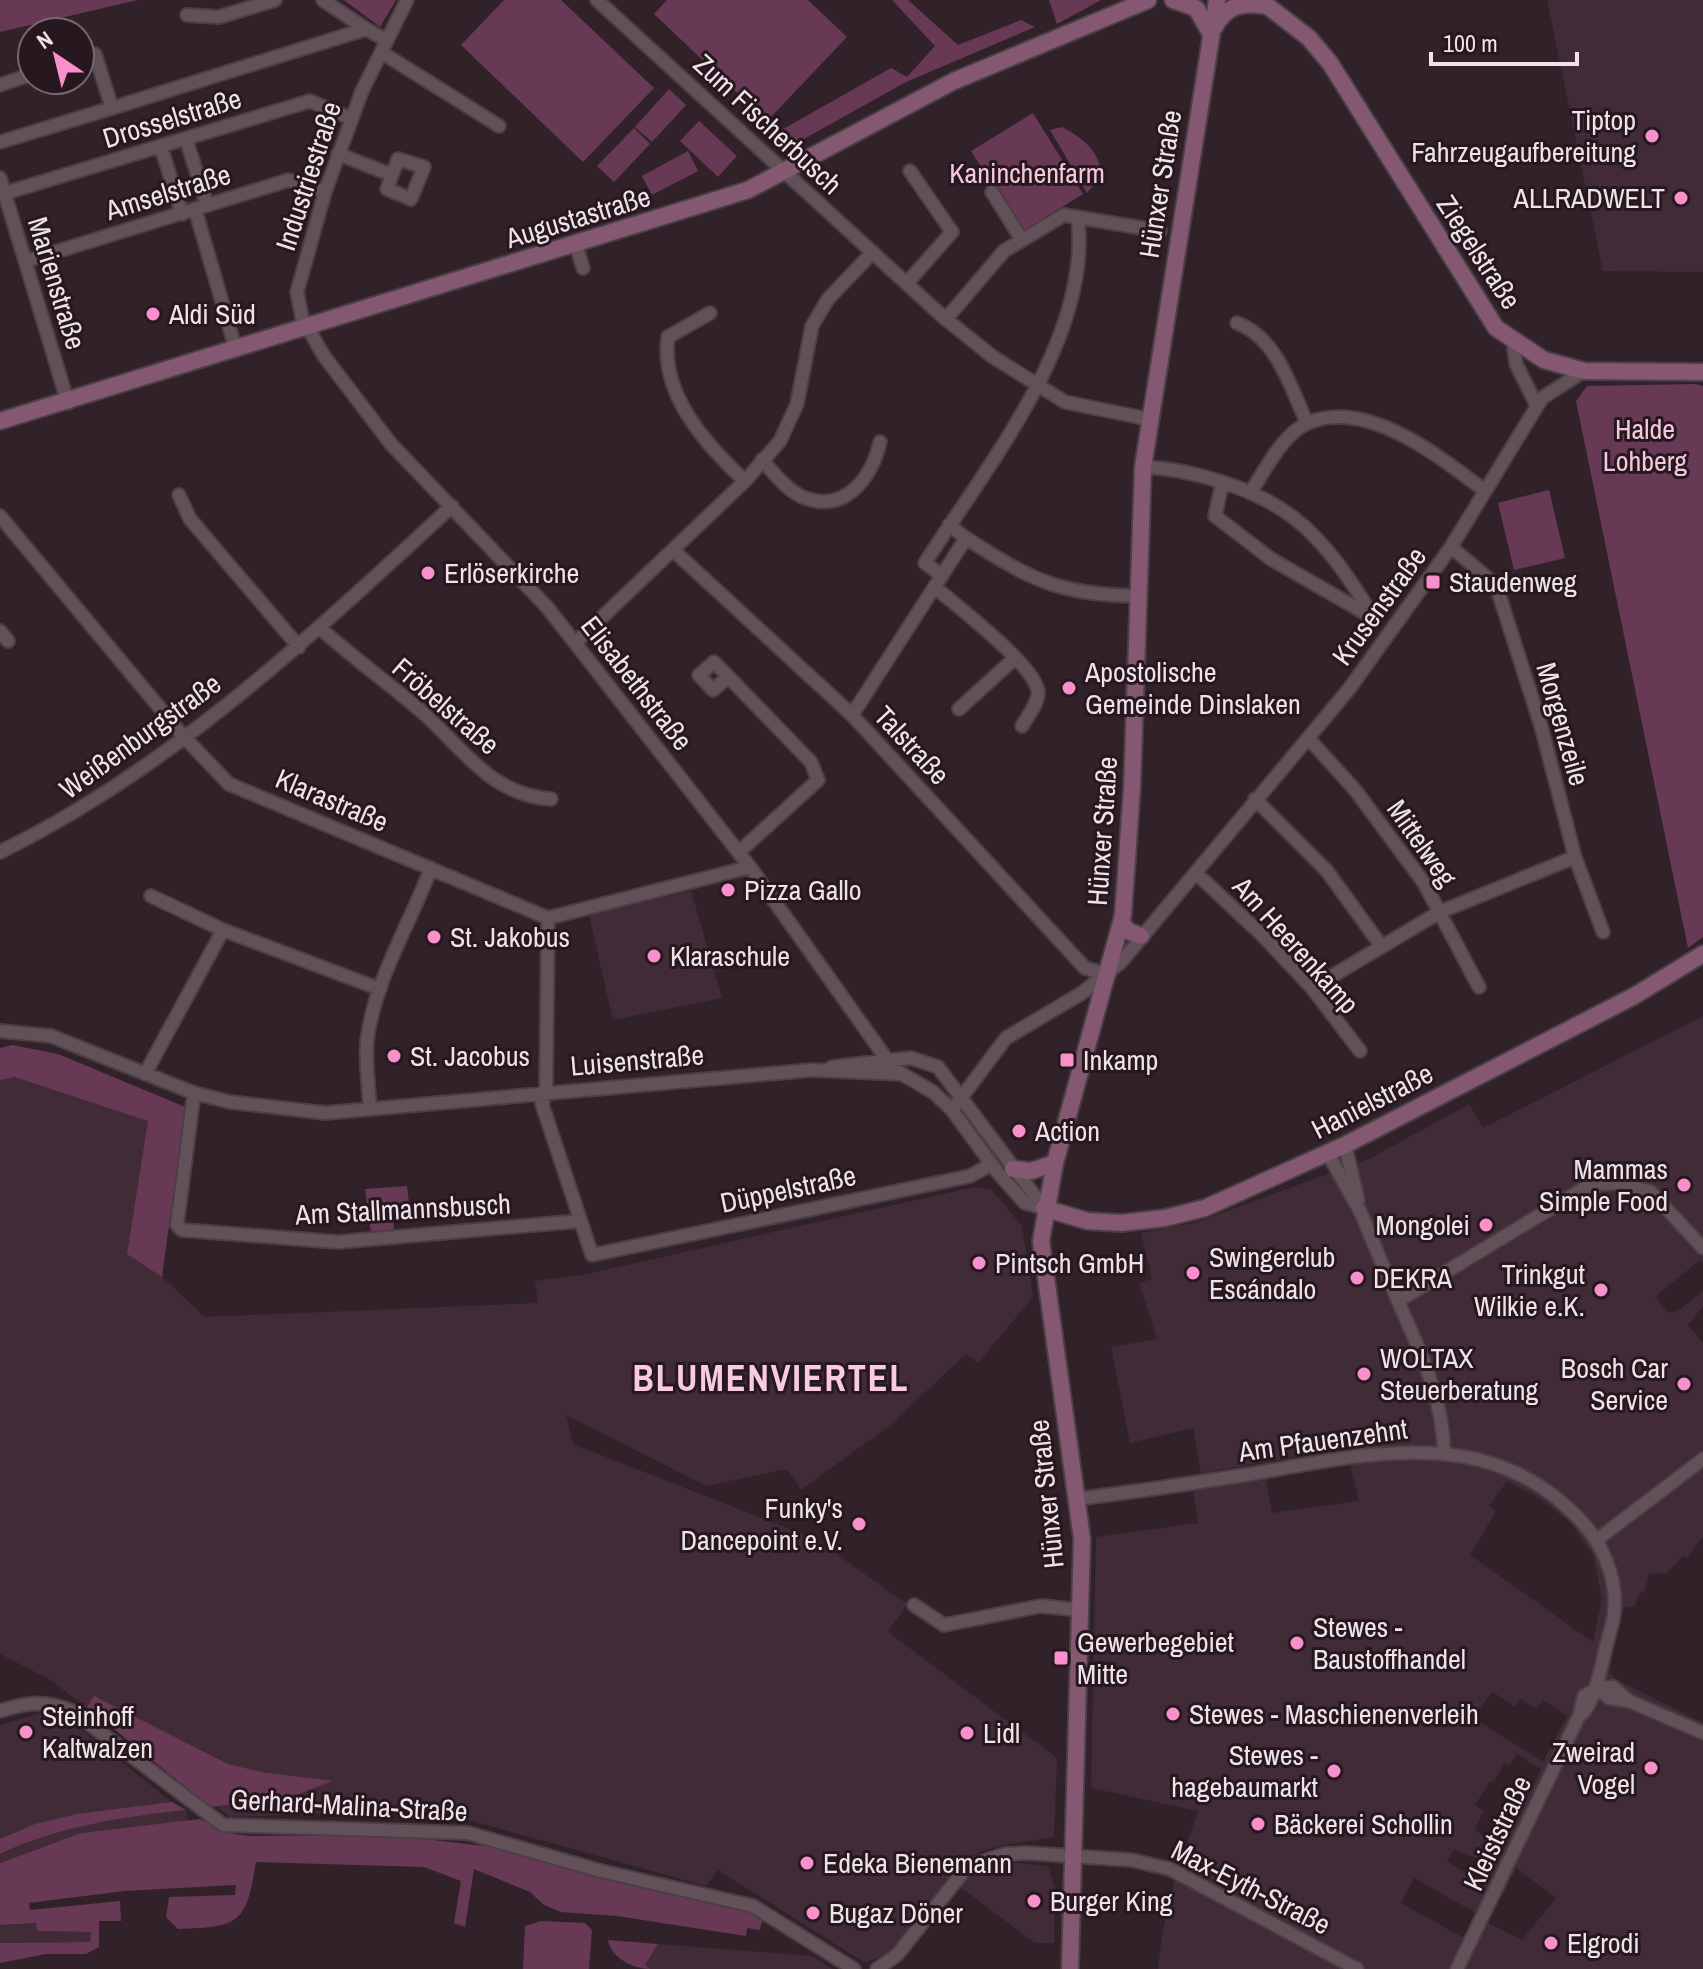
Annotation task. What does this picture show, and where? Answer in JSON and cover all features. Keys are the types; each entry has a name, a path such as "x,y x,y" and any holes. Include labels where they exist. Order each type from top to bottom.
{"main road":[{"name":"Augustastraße","path":"0,421 68,403 748,190 954,81 1148,0"},
{"path":"1173,0 1196,8 1211,34"},
{"name":"Hünxer Straße","path":"1070,1969 1082,1539 1041,1241 1044,1208 1055,1163 1122,923 1132,788 1143,467 1148,419 1217,0"},
{"path":"1211,34 1218,20 1237,5 1265,3"},
{"name":"Ziegelstraße","path":"1265,3 1309,38 1330,63 1496,328 1544,360 1584,371 1703,372"},
{"path":"1122,923 1128,931 1141,936"},
{"name":"Hanielstraße","path":"1044,1208 1066,1217 1104,1223 1165,1218 1205,1208 1328,1154 1634,996 1703,954"},
{"path":"1013,1169 1031,1171 1055,1163"}],"street":[{"path":"187,15 219,17 275,0"},
{"path":"323,0 499,126"},
{"name":"Industriestraße","path":"307,329 296,304 297,292 325,192 350,118 407,0"},
{"name":"Zum Fischerbusch","path":"597,0 946,319 993,357 1065,402 1148,419"},
{"path":"0,142 366,29"},
{"path":"96,57 112,108"},
{"name":"Drosselstraße","path":"5,193 310,101 350,118"},
{"path":"186,139 194,209 236,350"},
{"path":"161,147 194,209"},
{"path":"338,154 392,175"},
{"path":"907,283 952,232 910,171"},
{"name":"Marienstraße","path":"0,178 68,403"},
{"name":"Amselstraße","path":"26,261 289,180 325,192"},
{"path":"992,192 1022,240"},
{"path":"946,319 1004,251 1064,215 1078,220 1160,231"},
{"path":"1022,726 1039,689 983,624 938,581 925,563 1038,386 1069,304 1080,244 1078,220"},
{"path":"576,245 583,268"},
{"path":"575,643 745,481 780,441 797,404 812,326 828,299 873,252"},
{"path":"710,313 668,337 665,360 694,425 711,449 745,481"},
{"path":"1237,323 1255,330 1270,346 1307,423"},
{"name":"Elisabethstraße","path":"307,329 374,423 547,607 739,852 890,1059"},
{"name":"Ziegelstraße","path":"1513,341 1516,364 1537,406"},
{"name":"Krusenstraße","path":"1109,975 1255,799 1309,739 1451,547 1537,406 1557,385 1584,371"},
{"path":"1250,493 1289,437 1307,423 1352,419 1385,428 1421,444 1485,491"},
{"path":"762,460 785,484 805,498 829,501 849,493 867,479 880,442"},
{"path":"1143,467 1250,493 1293,517 1325,548 1375,619"},
{"path":"1222,484 1215,516 1271,559 1375,619 1390,631"},
{"path":"179,495 190,519 299,647"},
{"name":"Weißenburgstraße","path":"0,852 104,795 184,737 299,647 452,506"},
{"name":"Klarastraße","path":"0,516 184,737 229,784 548,918"},
{"path":"949,525 1013,568 1060,590 1138,596"},
{"path":"852,715 966,538"},
{"name":"Morgenzeile","path":"1451,547 1496,585 1541,726 1575,857 1603,932"},
{"name":"Talstraße","path":"673,550 852,715 1085,968"},
{"name":"Fröbelstraße","path":"320,628 422,712 484,773 525,797 551,799"},
{"path":"959,709 1014,659"},
{"path":"728,677 811,762 818,780 739,852"},
{"name":"Mittelweg","path":"1309,739 1356,791 1424,883 1479,987"},
{"path":"1255,799 1327,871 1382,947"},
{"path":"1312,988 1440,912 1575,857"},
{"path":"580,1221 542,1104 546,1092 548,918 750,867"},
{"path":"370,1109 367,1043 380,989 431,868"},
{"name":"Am Heerenkamp","path":"1196,873 1264,937 1312,988 1360,1051"},
{"path":"151,896 223,930 380,989"},
{"path":"145,1074 223,930"},
{"path":"1082,993 1087,977 1085,968 1109,975"},
{"path":"952,1110 1006,1038 1109,975"},
{"name":"Luisenstraße","path":"0,1031 51,1036 194,1093 265,1108 325,1113 787,1071 902,1074"},
{"name":"Luisenstraße","path":"812,1070 911,1058 938,1067 1044,1208"},
{"name":"Luisenstraße","path":"890,1059 893,1068 933,1092 952,1110 1025,1203 1044,1208"},
{"name":"Am Stallmannsbusch","path":"194,1093 177,1225 182,1230 338,1242 580,1221"},
{"path":"1345,1145 1360,1211"},
{"path":"1328,1154 1360,1211 1433,1385 1443,1422 1444,1452"},
{"name":"Düppelstraße","path":"580,1221 592,1255 970,1176 992,1164"},
{"path":"1398,1301 1585,1188 1602,1184 1618,1183 1651,1192 1703,1248"},
{"name":"Am Pfauenzehnt","path":"1077,1499 1378,1452 1444,1452 1470,1457 1536,1485 1572,1510 1598,1539"},
{"path":"1598,1539 1701,1466"},
{"name":"Kleiststraße","path":"1457,1969 1579,1716 1584,1696 1598,1688 1597,1671 1614,1617 1612,1577 1598,1539"},
{"name":"Hünxer Straße","path":"914,1605 944,1625 1041,1606 1080,1610"},
{"path":"1598,1688 1609,1698 1629,1701 1703,1733"},
{"name":"Gerhard-Malina-Straße","path":"0,1711 26,1703 49,1701 72,1711 223,1825 468,1833 601,1871 753,1906 854,1969"},
{"path":"877,1969 897,1955 967,1867 1005,1854 1072,1856"},
{"name":"Max-Eyth-Straße","path":"1072,1856 1131,1860 1170,1869 1357,1969"}],"shaded area":[{"path":"1547,0 1703,0 1703,272 1603,271"},
{"name":"Klaraschule","path":"691,891 722,998 613,1020 589,915"},
{"path":"1703,1016 1703,1263 1700,1260 1655,1297 1669,1313 1678,1311 1703,1291 1703,1306 1688,1325 1703,1343 1703,1537 1687,1558 1683,1556 1667,1573 1649,1574 1645,1591 1639,1594 1635,1606 1624,1608 1609,1669 1614,1678 1703,1723 1703,1969 1158,1969 1162,1934 1174,1883 1198,1811 1091,1788 1096,1537 1198,1523 1193,1490 1266,1480 1272,1513 1359,1501 1346,1448 1201,1473 1193,1428 1130,1443 1111,1347 1157,1339 1139,1283 1152,1279 1141,1233 1198,1222 1371,1158 1469,1104 1483,1128","holes":["1507,1481 1534,1495 1569,1521 1593,1555 1602,1599 1593,1642 1470,1555 1496,1511 1489,1506","1493,1692 1515,1707 1521,1699 1536,1709 1543,1700 1567,1716 1543,1762 1472,1717","1517,1754 1541,1769 1503,1848 1475,1830 1484,1811 1475,1805 1505,1763 1509,1765","1454,1849 1493,1865 1484,1884 1447,1861","1516,1868 1556,1898 1522,1940 1488,1923","1414,1878 1476,1913 1464,1938 1401,1903"]},
{"path":"12,1045 58,1054 185,1107 162,1277 205,1317 538,1303 535,1281 582,1275 974,1187 991,1189 1022,1226 1033,1297 978,1363 966,1354 889,1426 801,1490 787,1469 706,1486 566,1415 573,1444 815,1539 907,1604 888,1632 1057,1758 1054,1837 981,1851 959,1865 889,1953 865,1963 718,1870 706,1886 433,1810 230,1817 49,1679 0,1654 0,1048"},
{"path":"41,1713 65,1717 172,1802 0,1839 0,1725"},
{"path":"186,1810 188,1821 81,1833 0,1863 0,1854 57,1831 109,1819"},
{"path":"1009,1862 1048,1866 1055,1888 1054,1943 1035,1943 959,1886 980,1869"},
{"path":"37,1923 37,1931 91,1932 91,1942 0,1943 0,1925"},
{"path":"658,1944 812,1956 832,1969 650,1969 644,1965"}],"green space":[{"path":"0,0 138,0 69,16 16,16 16,28 0,32"},
{"path":"344,0 396,0 380,27"},
{"path":"504,0 561,0 654,88 583,162 461,45"},
{"path":"667,0 808,0 847,37 767,121 654,14"},
{"path":"892,0 908,0 958,45 1021,20 1035,27 906,82 784,150 771,136 891,68 907,77 935,46"},
{"path":"1049,0 1101,0 1057,24"},
{"path":"669,89 686,105 652,142 635,127"},
{"name":"Kaninchenfarm","path":"1033,113 1083,194 1022,232 971,151"},
{"path":"699,121 737,156 718,177 680,141"},
{"path":"1062,127 1083,140 1098,159 1101,176 1087,193 1050,130"},
{"path":"634,128 650,144 614,182 597,166"},
{"path":"688,151 698,171 652,195 642,176"},
{"name":"Halde Lohberg","path":"1587,386 1703,386 1703,937 1688,948 1576,401"},
{"path":"1549,490 1565,558 1514,570 1498,503"},
{"path":"12,1045 58,1054 185,1107 162,1277 127,1254 148,1121 15,1077 0,1080 0,1048"},
{"path":"407,1186 410,1212 393,1215 394,1230 371,1233 365,1189"},
{"path":"94,1696 228,1764 261,1772 333,1781 291,1797 210,1807 87,1707"},
{"path":"172,1802 186,1810 91,1824 45,1836 0,1854 0,1839 35,1824 77,1814"},
{"path":"200,1819 234,1834 251,1836 389,1835 493,1847 763,1916 760,1930 747,1928 746,1936 617,1916 561,1912 544,1905 530,1892 474,1869 465,1927 454,1923 461,1881 424,1867 256,1862 244,1909 228,1923 178,1929 166,1917 169,1897 235,1895 236,1885 124,1891 29,1903 30,1910 120,1901 121,1921 99,1921 99,1947 86,1954 46,1954 0,1963 0,1943 90,1942 91,1932 37,1931 36,1923 0,1925 0,1863 81,1833"},
{"path":"541,1921 585,1923 592,1930 589,1969 523,1969 525,1926"},
{"path":"608,1940 658,1944 645,1965 650,1969 637,1967 618,1957"}],"place":[{"name":"Tiptop Fahrzeugaufbereitung","path":"1652,136"},
{"name":"ALLRADWELT","path":"1681,198"},
{"name":"Aldi Süd","path":"153,314"},
{"name":"Erlöserkirche","path":"428,573"},
{"name":"Staudenweg","path":"1433,582"},
{"name":"Apostolische Gemeinde Dinslaken","path":"1069,688"},
{"name":"Pizza Gallo","path":"728,890"},
{"name":"St. Jakobus","path":"434,937"},
{"name":"Klaraschule","path":"654,956"},
{"name":"St. Jacobus","path":"394,1056"},
{"name":"Inkamp","path":"1067,1060"},
{"name":"Action","path":"1019,1131"},
{"name":"Mammas Simple Food","path":"1684,1185"},
{"name":"Mongolei","path":"1486,1225"},
{"name":"Pintsch GmbH","path":"979,1263"},
{"name":"Swingerclub Escándalo","path":"1193,1273"},
{"name":"DEKRA","path":"1357,1278"},
{"name":"Trinkgut Wilkie e.K.","path":"1601,1290"},
{"name":"WOLTAX Steuerberatung","path":"1364,1374"},
{"name":"Bosch Car Service","path":"1684,1384"},
{"name":"Funky's Dancepoint e.V.","path":"859,1524"},
{"name":"Stewes - Baustoffhandel","path":"1297,1643"},
{"name":"Gewerbegebiet Mitte","path":"1061,1658"},
{"name":"Stewes - Maschienenverleih","path":"1173,1714"},
{"name":"Steinhoff Kaltwalzen","path":"26,1732"},
{"name":"Lidl","path":"967,1733"},
{"name":"Zweirad Vogel","path":"1651,1768"},
{"name":"Stewes - hagebaumarkt","path":"1334,1771"},
{"name":"Bäckerei Schollin","path":"1258,1824"},
{"name":"Edeka Bienemann","path":"807,1863"},
{"name":"Burger King","path":"1034,1901"},
{"name":"Bugaz Döner","path":"813,1913"},
{"name":"Elgrodi","path":"1551,1943"}],"district":[{"name":"BLUMENVIERTEL","path":"771,1378"}]}
